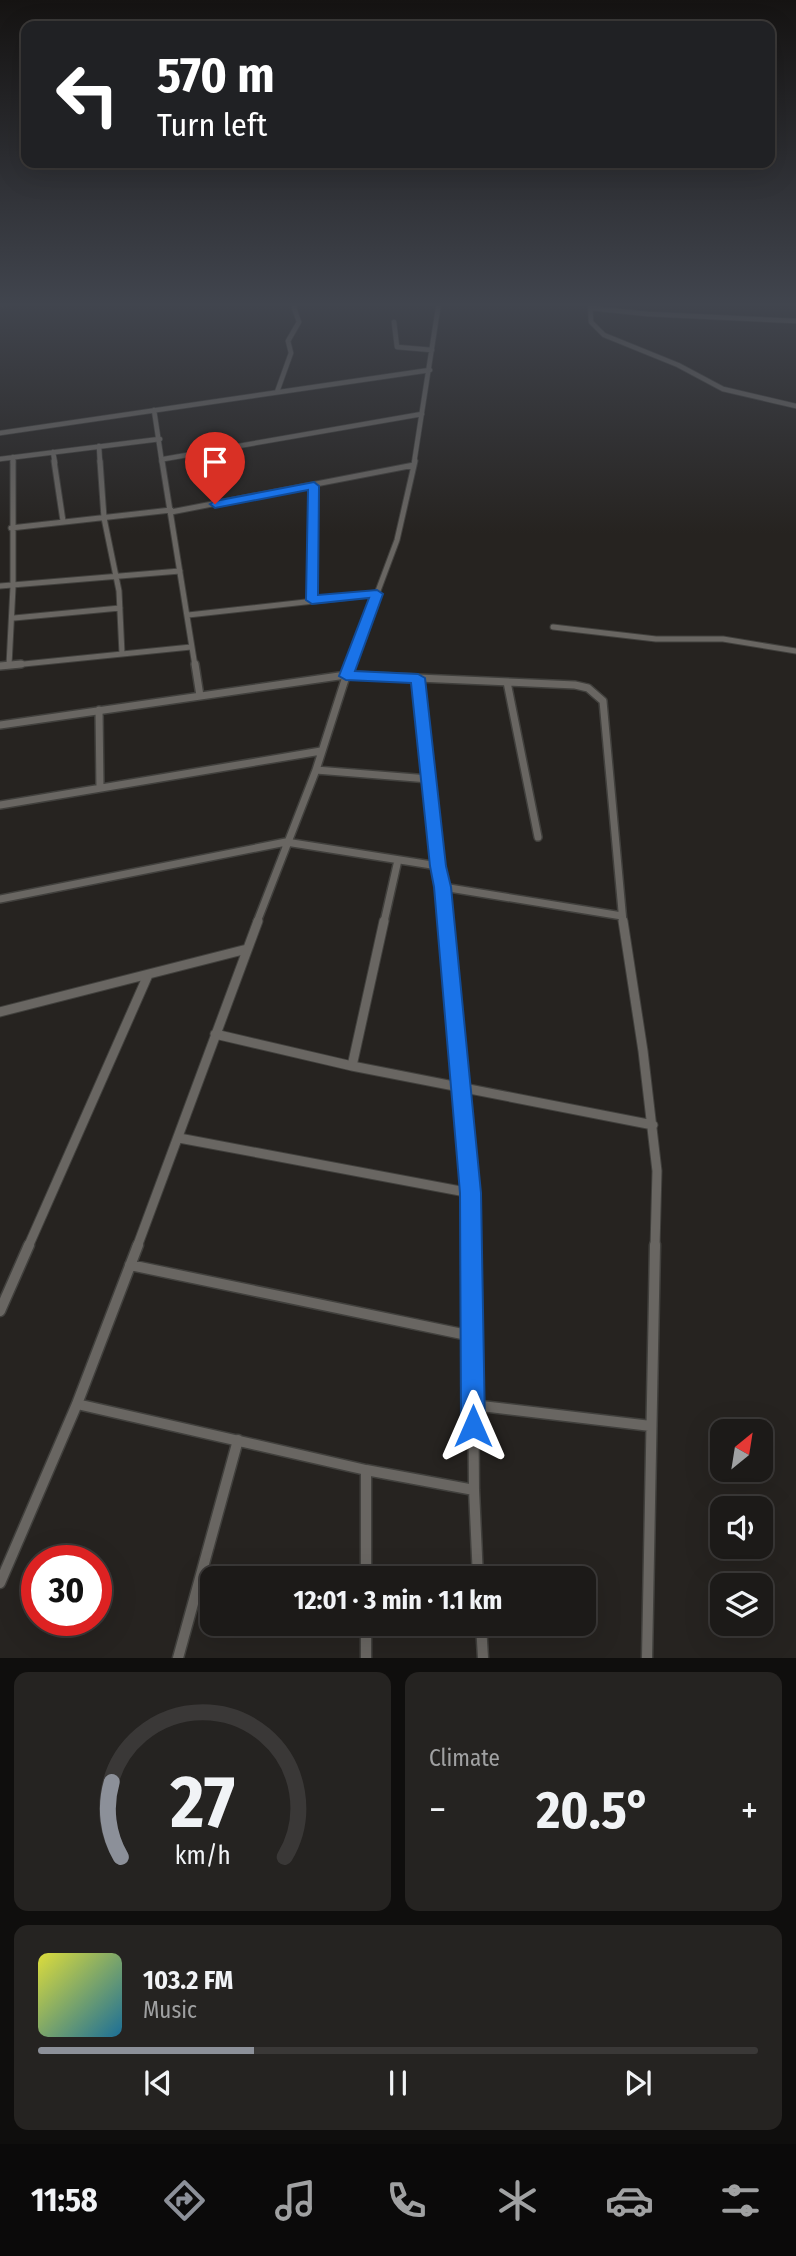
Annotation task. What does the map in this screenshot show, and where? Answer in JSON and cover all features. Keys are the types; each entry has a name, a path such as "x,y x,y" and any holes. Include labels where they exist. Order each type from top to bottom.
{"street":[{"path":"277,392 281,379"},
{"path":"0,433 365,379"},
{"path":"0,1583 77,1404 179,1138 286,842 316,770 346,676 397,540 414,465 428,379"},
{"path":"705,379 723,389 796,406"},
{"path":"154,410 200,695"},
{"path":"164,459 422,414"},
{"path":"0,459 160,439"},
{"path":"99,446 104,518 120,608 122,654"},
{"path":"53,452 63,521"},
{"path":"9,665 14,618 11,526 13,457"},
{"path":"0,525 171,511 414,465"},
{"path":"312,600 314,486"},
{"path":"0,586 180,570"},
{"path":"188,615 377,594"},
{"path":"14,618 120,608"},
{"path":"553,627 656,639 723,639 796,651"},
{"path":"0,666 191,647"},
{"path":"0,725 346,676 575,685 588,688 603,701 622,916 653,1125 657,1171 647,1657"},
{"path":"418,678 438,866 443,887 471,1193 474,1490 477,1566"},
{"path":"507,682 538,837"},
{"path":"99,710 100,788"},
{"path":"0,805 321,751"},
{"path":"316,770 429,779"},
{"path":"0,899 286,842 438,866"},
{"path":"352,1066 398,860"},
{"path":"443,887 622,916"},
{"path":"0,1012 247,949"},
{"path":"0,1311 148,975"},
{"path":"215,1034 352,1066 653,1125"},
{"path":"179,1138 471,1193"},
{"path":"130,1265 472,1336"},
{"path":"77,1404 366,1470 474,1490"},
{"path":"473,1405 651,1426"},
{"path":"178,1657 238,1440"},
{"path":"366,1470 366,1566"},
{"path":"366,1636 366,1657"},
{"path":"482,1636 483,1657"}],"route":[{"path":"215,504 314,486 312,600 377,594 346,676 418,678 438,866 443,887 471,1193 473,1426"}]}
